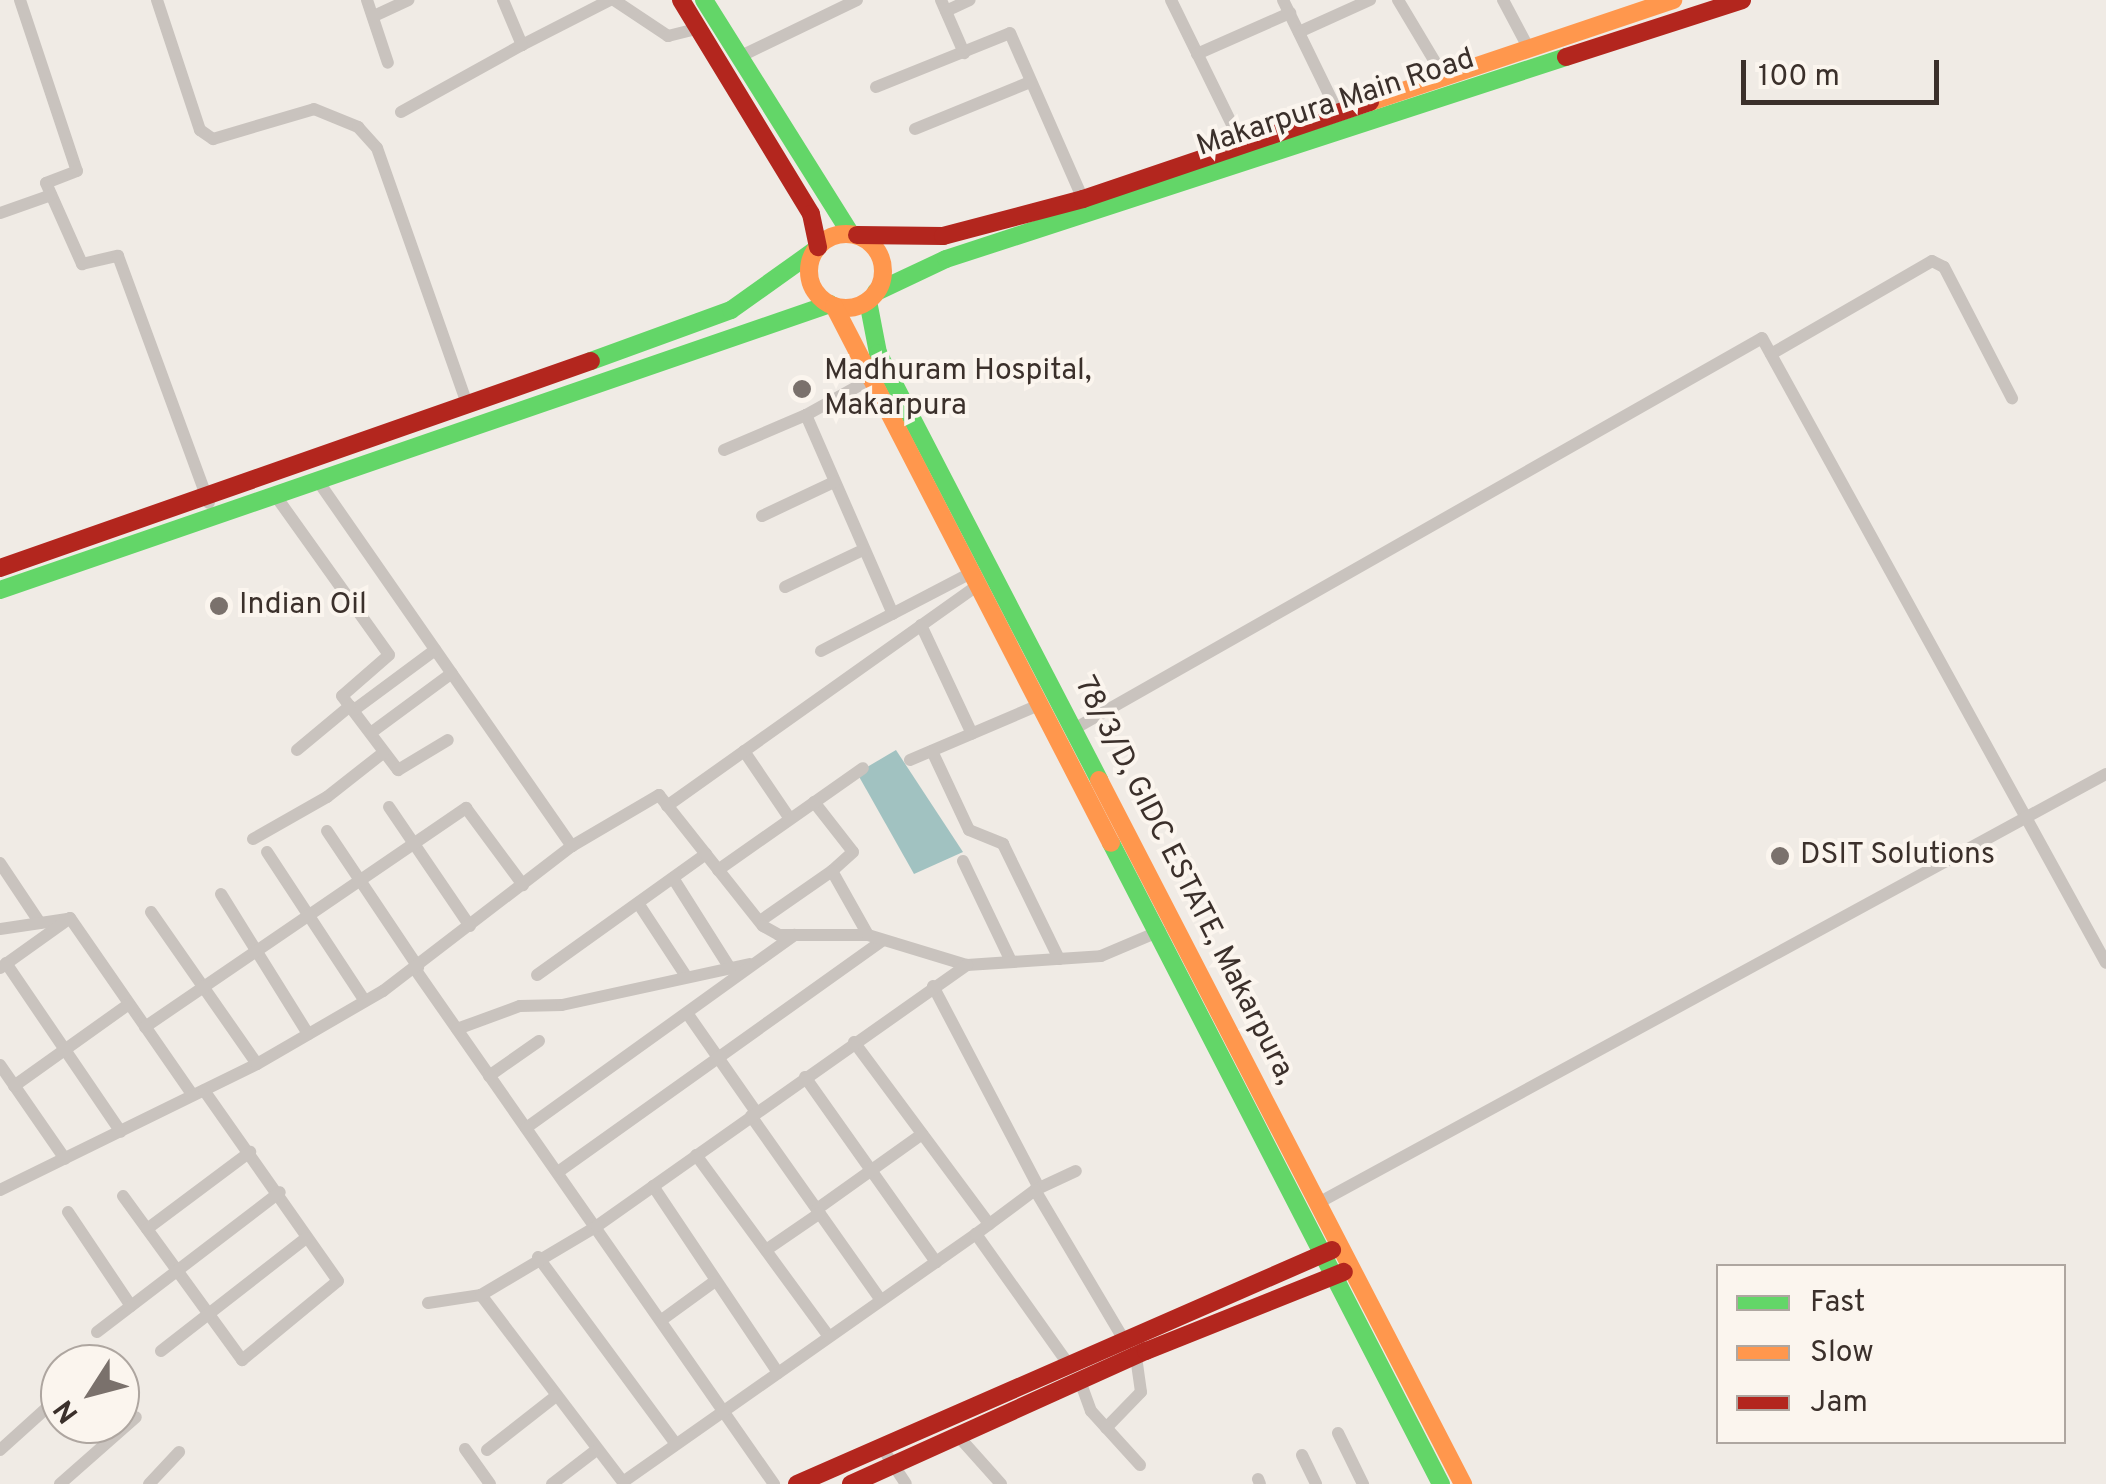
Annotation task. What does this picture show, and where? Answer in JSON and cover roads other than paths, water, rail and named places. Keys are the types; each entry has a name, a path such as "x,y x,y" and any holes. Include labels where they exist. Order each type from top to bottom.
{"main road":[{"path":"681,0 811,214 816,248 810,283 832,305"},
{"path":"0,568 210,507 275,495 832,305 872,297 881,259 854,235 704,0"},
{"name":"Makarpura Main Road","path":"854,235 943,236 1083,199 1674,0"},
{"name":"Makarpura Main Road","path":"872,297 946,260 1742,0"},
{"path":"0,590 468,406 731,310 833,235 854,235"},
{"name":"78/3/D, GIDC ESTATE, Makarpura,","path":"872,297 878,352 1463,1484"},
{"name":"78/3/D, GIDC ESTATE, Makarpura,","path":"832,305 1331,1278 1441,1484"},
{"path":"852,1484 959,1437 1074,1373 1123,1338 1342,1246"},
{"path":"797,1484 881,1446 1074,1373 1136,1355 1353,1268"}],"street":[{"path":"20,0 77,171 46,183 82,264 118,256 210,507"},
{"path":"157,0 200,130 213,139 314,109 358,128 376,148 468,406"},
{"path":"367,0 388,63"},
{"path":"374,16 409,0"},
{"path":"503,0 522,45"},
{"path":"401,112 612,0 668,36 698,28"},
{"path":"739,57 857,0"},
{"path":"964,52 944,5 970,0"},
{"path":"1173,0 1242,146"},
{"path":"1299,32 1370,0"},
{"path":"1398,0 1444,77"},
{"path":"1503,0 1530,48"},
{"path":"1197,54 1286,6 1338,113"},
{"path":"876,87 1010,34 1083,199"},
{"path":"914,130 1030,82"},
{"path":"0,213 51,195"},
{"path":"1771,354 1932,261 1944,267 2012,398"},
{"path":"1074,730 1762,338 2106,963"},
{"path":"724,450 806,415 869,380"},
{"path":"806,415 893,614"},
{"path":"318,481 572,846"},
{"path":"762,516 834,482"},
{"path":"275,495 389,655 342,696 372,732 383,753 402,770 448,740"},
{"path":"785,587 863,550"},
{"path":"821,651 893,614 972,581"},
{"path":"667,806 921,625 972,581"},
{"path":"921,625 972,734"},
{"path":"297,750 435,650"},
{"path":"372,732 452,674"},
{"path":"910,760 1039,706"},
{"path":"932,751 969,830 1003,844 1059,959"},
{"path":"744,752 790,819"},
{"path":"254,839 326,798 383,753"},
{"path":"718,870 864,768"},
{"path":"1320,1202 2106,774"},
{"path":"0,1190 258,1064 365,1001 416,968 572,846 659,796 770,931 868,935 967,965 1100,956 1176,924"},
{"path":"760,922 853,852 814,802"},
{"path":"389,807 470,926"},
{"path":"146,1027 466,808 523,885"},
{"path":"327,832 457,1030 727,1409 774,1484"},
{"path":"268,852 365,1001"},
{"path":"537,975 706,854"},
{"path":"963,861 1011,961"},
{"path":"0,863 40,923"},
{"path":"832,871 868,935"},
{"path":"672,878 730,968"},
{"path":"221,894 308,1034"},
{"path":"638,903 686,976"},
{"path":"151,912 258,1064"},
{"path":"0,929 70,918"},
{"path":"70,918 3,965 121,1132"},
{"path":"70,918 146,1027 280,1192 306,1238 338,1280 242,1360 123,1196"},
{"path":"526,1128 796,935"},
{"path":"558,1172 882,941"},
{"path":"457,1030 520,1006 562,1006 756,963"},
{"path":"428,1302 481,1296 538,1257 597,1226 932,986 967,965"},
{"path":"932,986 1037,1189 1123,1338"},
{"path":"14,1086 129,1004"},
{"path":"688,1013 881,1300"},
{"path":"489,1076 539,1041"},
{"path":"854,1042 989,1224"},
{"path":"0,1065 65,1158"},
{"path":"805,1077 936,1262"},
{"path":"766,1250 922,1134"},
{"path":"147,1229 250,1152"},
{"path":"696,1155 830,1337"},
{"path":"481,1296 622,1482 1037,1189 1076,1171"},
{"path":"653,1186 778,1373"},
{"path":"97,1332 280,1192"},
{"path":"68,1212 131,1306"},
{"path":"976,1234 1074,1373 1088,1406 1140,1464"},
{"path":"161,1350 306,1238"},
{"path":"538,1257 676,1444"},
{"path":"664,1320 714,1282"},
{"path":"1106,1428 1141,1392 1136,1355"},
{"path":"487,1450 556,1396"},
{"path":"0,1450 40,1414"},
{"path":"1338,1433 1363,1484"},
{"path":"959,1437 1000,1484"},
{"path":"60,1484 105,1444"},
{"path":"881,1446 906,1484"},
{"path":"465,1449 490,1484"},
{"path":"552,1484 595,1451"},
{"path":"148,1484 179,1452"},
{"path":"1302,1455 1316,1484"}],"water":[{"path":"896,750 963,852 914,874 857,773"}],"place":[{"name":"Madhuram Hospital, Makarpura","path":"802,389"},
{"name":"Indian Oil","path":"219,606"},
{"name":"DSIT Solutions","path":"1780,856"}]}
